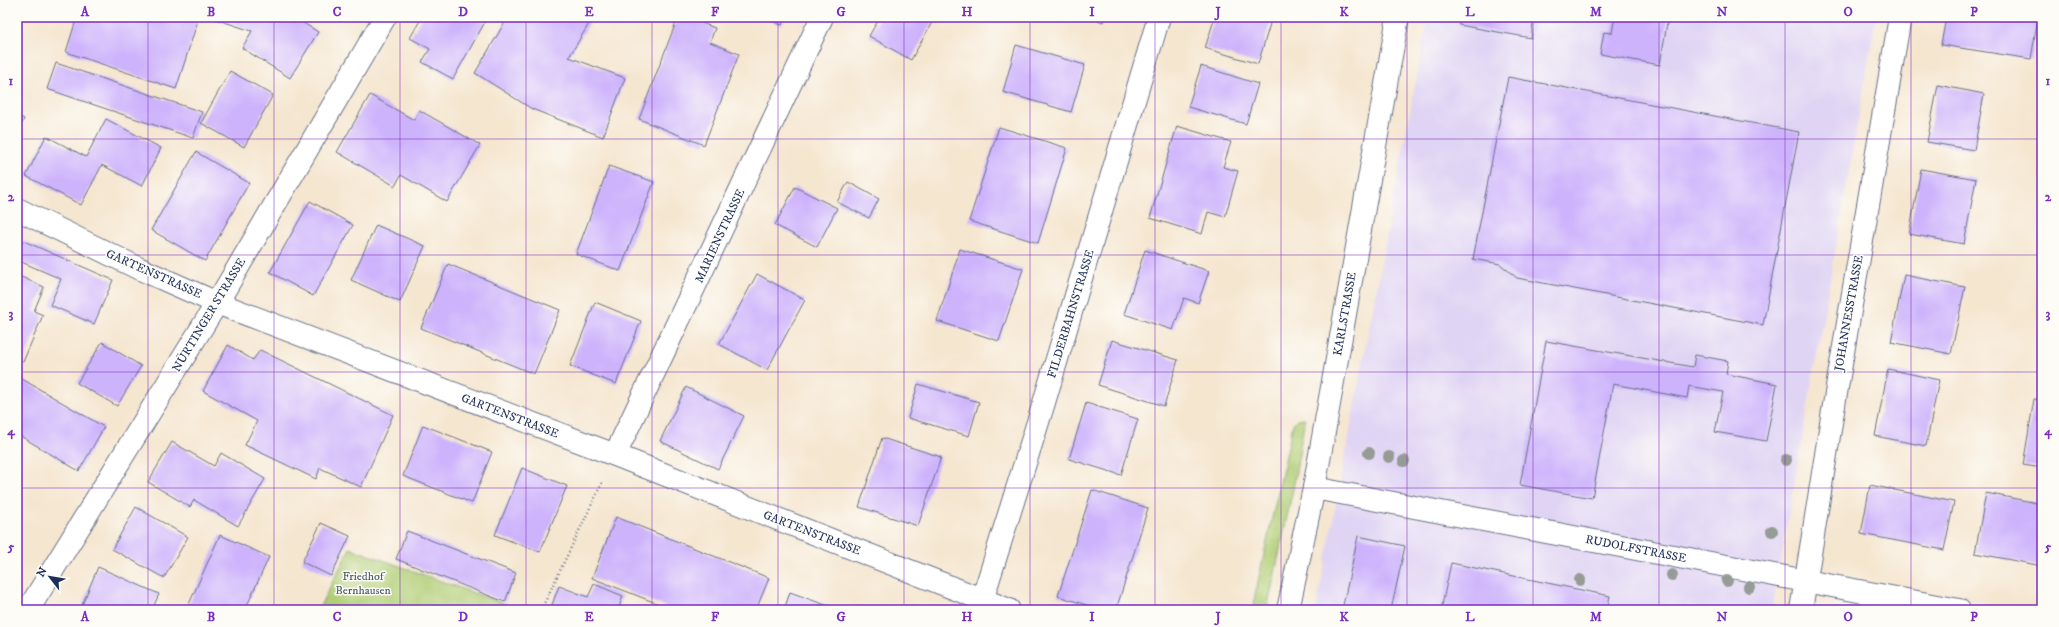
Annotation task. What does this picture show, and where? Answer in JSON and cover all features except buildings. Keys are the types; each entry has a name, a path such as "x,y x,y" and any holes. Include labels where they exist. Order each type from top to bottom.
{"street":[{"name":"NÜRTINGER STRASSE","path":"28,610 217,303 385,17"},
{"name":"MARIENSTRASSE","path":"615,455 822,17"},
{"name":"FILDERBAHNSTRASSE","path":"980,604 1043,406 1159,17"},
{"name":"KARLSTRASSE","path":"1288,610 1314,488 1398,17"},
{"name":"JOHANNESSTRASSE","path":"1801,610 1830,425 1900,17"},
{"name":"GARTENSTRASSE","path":"17,209 138,268 217,303 615,455 980,604 1009,610"},
{"name":"RUDOLFSTRASSE","path":"1314,488 1958,610"}],"path":[{"path":"541,610 615,455"}],"shaded area":[{"path":"1428,17 1876,17 1772,610 1316,610"}],"green space":[{"path":"1305,418 1293,489 1267,610 1254,610 1255,595 1293,424 1297,419"},
{"name":"Friedhof Bernhausen","path":"350,548 521,610 318,610"}]}
